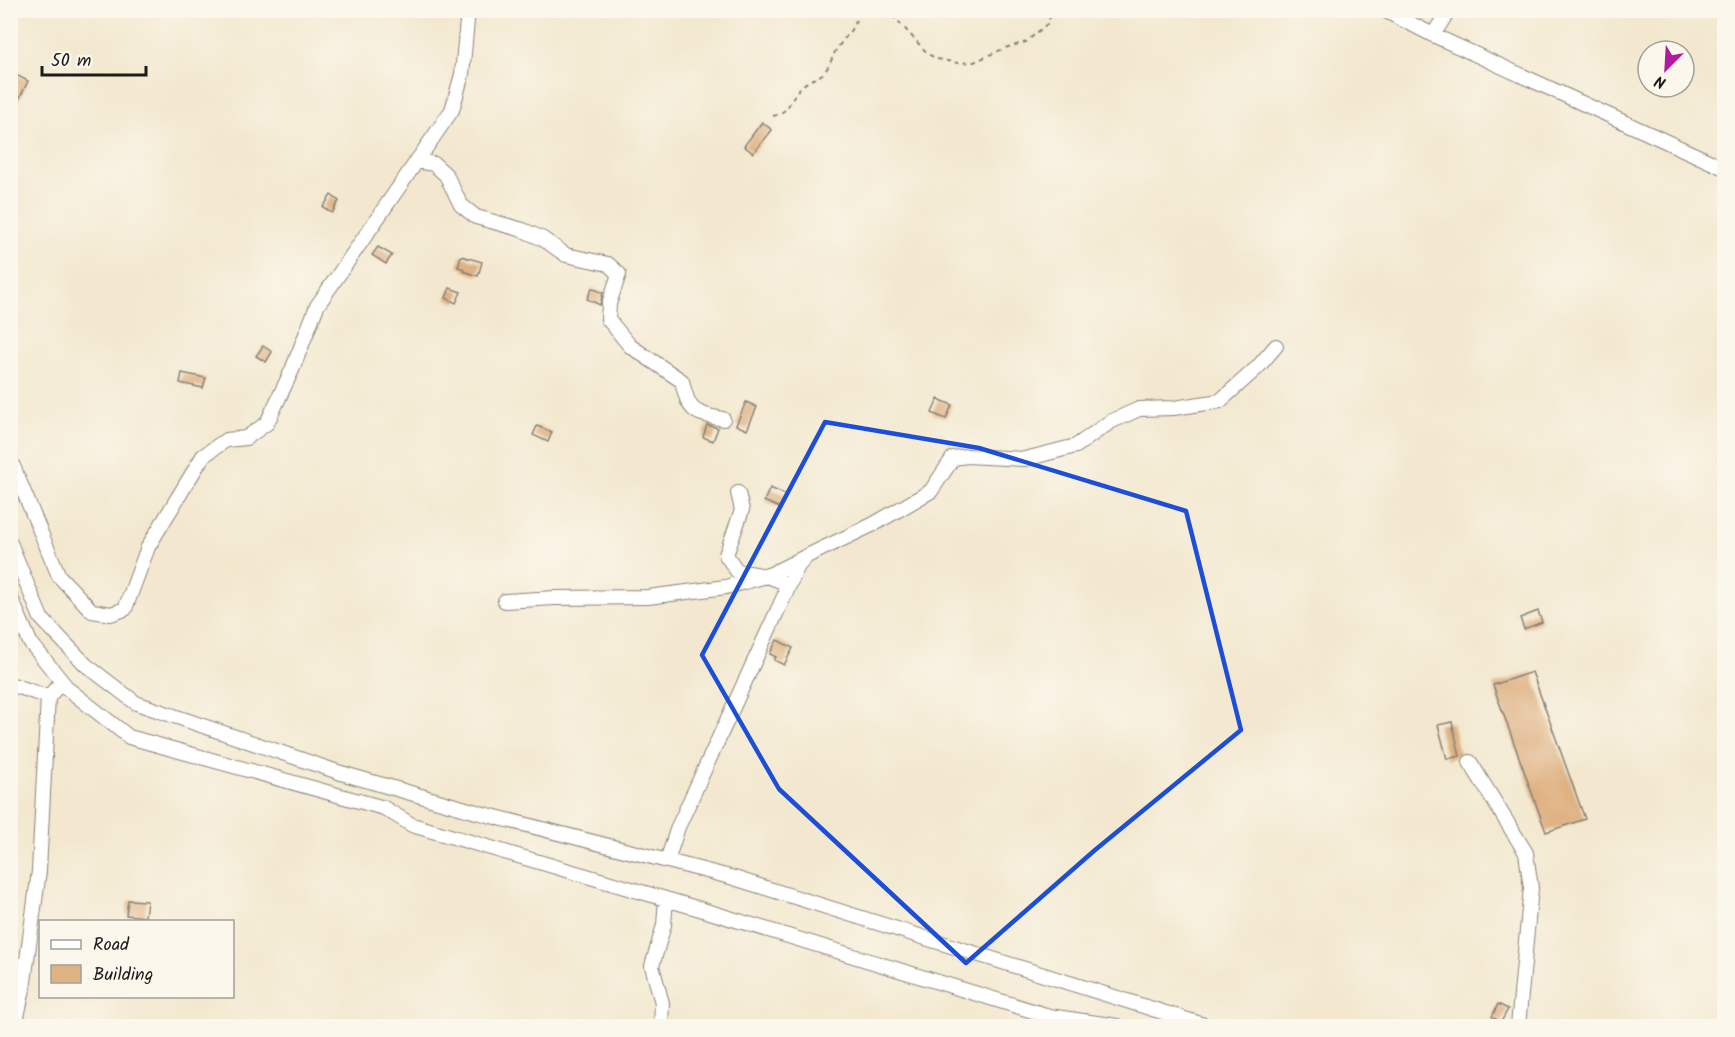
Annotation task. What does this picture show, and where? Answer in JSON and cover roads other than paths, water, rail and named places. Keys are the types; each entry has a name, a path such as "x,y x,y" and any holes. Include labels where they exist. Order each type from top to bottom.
{"street":[{"path":"10,459 59,576 92,611 111,615 125,609 148,547 203,456 225,440 246,438 267,423 292,370 317,306 452,110 462,74 468,10"},
{"path":"1384,10 1433,35 1725,168"},
{"path":"1433,35 1449,10"},
{"path":"416,161 434,164 446,175 461,205 477,217 524,230 543,239 566,255 608,264 619,274 609,304 608,319 630,346 682,381 686,400 699,414 723,419"},
{"path":"505,602 555,598 648,597 726,587 767,576 874,524 931,491 953,458 967,456 1025,459 1076,446 1110,422 1139,410 1174,408 1220,401 1258,367 1276,346"},
{"path":"738,493 742,510 726,555 737,571 767,576 783,582 786,593"},
{"path":"10,543 41,618 86,665 136,703 341,773 480,813 734,878 1207,1026"},
{"path":"667,861 678,827 798,566 807,556"},
{"path":"10,596 30,642 68,690 129,737 384,808 412,825 943,982 1048,1016 1117,1026"},
{"path":"15,1026 23,989 39,871 48,697 62,682"},
{"path":"10,684 48,697"},
{"path":"1470,762 1526,853 1531,888 1518,1026"},
{"path":"661,1026 662,1003 652,966 664,925 666,899"}]}
